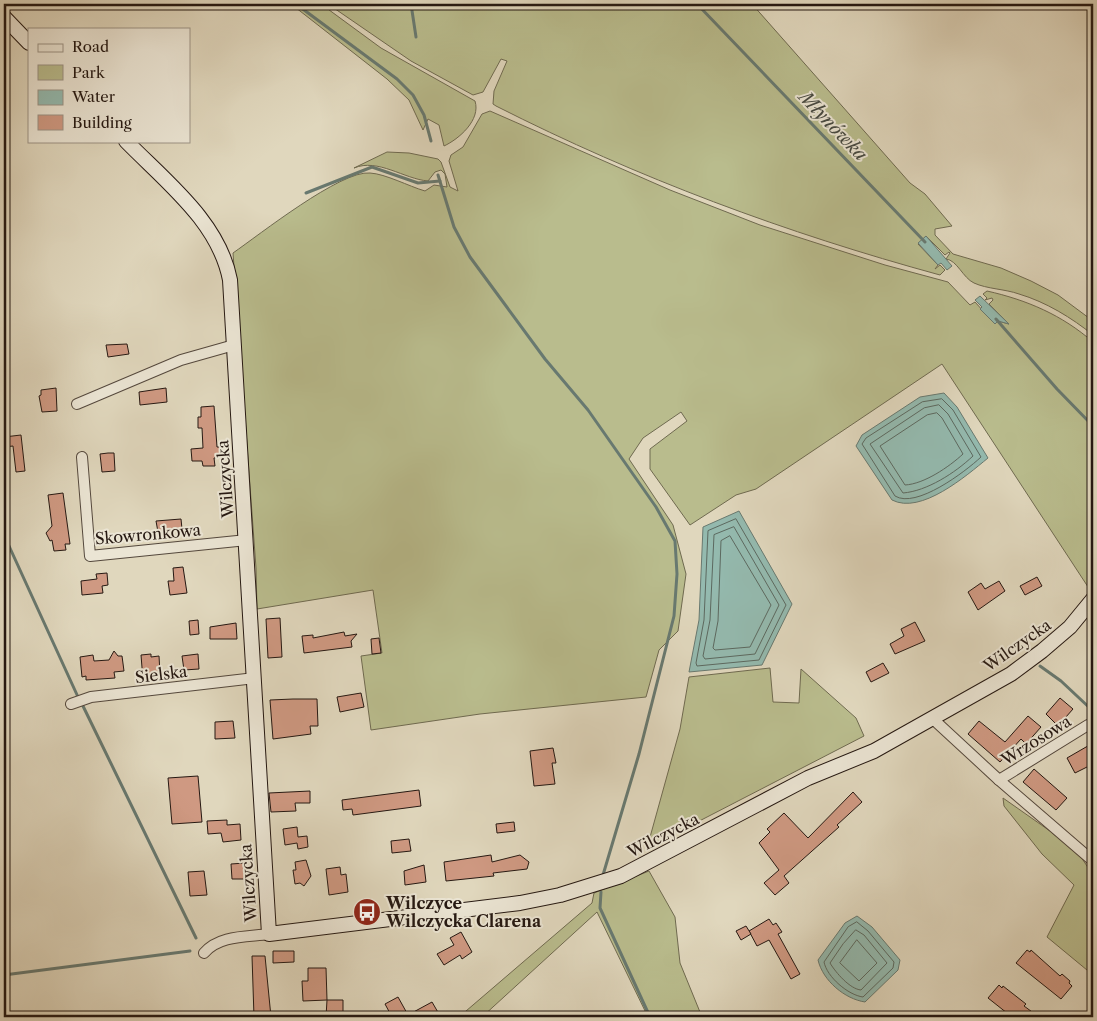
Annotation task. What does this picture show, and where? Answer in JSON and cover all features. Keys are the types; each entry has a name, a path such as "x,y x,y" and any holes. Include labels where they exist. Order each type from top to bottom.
{"street":[{"path":"4,17 28,42"},
{"name":"Wilczycka","path":"127,142 193,210 216,238 227,263 230,280 247,540 269,934 520,903 589,887 621,876 648,864 808,778 874,751 1011,674 1070,627 1093,599"},
{"path":"77,404 181,360 234,345"},
{"name":"Skowronkowa","path":"82,457 90,556 247,540"},
{"name":"Sielska","path":"71,704 91,697 255,678"},
{"name":"Wrzosowa","path":"933,719 999,780 1093,862"},
{"name":"Wrzosowa","path":"999,780 1088,725"},
{"path":"204,954 210,946 221,940 269,934"}],"green space":[{"path":"291,4 321,4 381,48 475,101 475,115 472,122 462,134 444,146 439,125 428,119 423,130 409,100 387,79"},
{"path":"328,4 752,4 910,183 925,194 952,226 935,229 935,235 953,254 1001,268 1058,295 1093,321 1093,335 1039,301 1014,292 985,287 970,281 953,262 946,259 950,253 945,255 926,236 918,244 938,265 935,269 940,265 945,270 940,275 883,259 769,222 658,180 604,157 493,104 494,91 507,61 501,59 483,92 473,95 411,61"},
{"path":"490,111 670,190 760,225 885,265 948,282 970,305 975,302 995,324 998,321 1009,324 989,304 993,300 992,298 985,300 987,298 983,294 987,291 1030,304 1056,316 1081,332 1093,342 1092,593 942,364 756,489 736,495 690,525 650,469 650,449 687,421 681,412 643,438 629,459 673,525 686,574 678,631 659,650 646,697 480,714 371,730 361,656 382,653 373,590 257,609 256,568 233,253 300,205 340,182 357,175 376,174 425,191 434,185 447,187 445,174 441,170 435,172 428,181 382,167 363,166 354,168 387,152 409,153 438,159 441,162 450,187 458,191 449,161 451,155 463,147 482,114"},
{"path":"770,668 773,702 799,703 801,669 856,718 864,736 647,848 680,729 689,677"},
{"path":"1003,798 1050,831 1081,857 1093,875 1093,975 1047,937 1074,885 1042,854 1004,806"},
{"path":"649,871 675,917 680,963 702,1017 648,1017 597,912 482,1017 459,1017 592,903 594,893"}],"water":[{"path":"926,236 952,266 947,270 941,263 938,265 918,243"},
{"path":"980,296 1009,324 998,321 995,324 980,309 982,307 975,300"},
{"path":"944,393 957,407 988,458 956,483 929,498 904,503 892,500 856,446 862,435 920,397"},
{"path":"739,511 792,604 762,665 689,672 699,620 703,527"},
{"path":"857,916 872,927 900,960 898,970 865,1002 850,997 836,988 825,975 818,960 845,923"}],"building":[{"path":"127,344 129,354 108,357 106,345"},
{"path":"56,388 57,411 42,412 39,396 41,395 41,390"},
{"path":"166,388 167,402 140,405 139,392"},
{"path":"214,406 217,447 221,447 221,457 214,458 215,466 203,466 202,461 192,461 191,449 203,448 202,428 198,428 198,417 201,417 201,407"},
{"path":"21,435 25,471 16,472 13,446 4,447 4,437"},
{"path":"114,453 115,471 102,472 100,454"},
{"path":"63,493 70,544 65,544 66,550 54,551 52,540 50,541 46,533 52,526 48,495"},
{"path":"181,519 182,529 158,532 156,521"},
{"path":"183,567 187,593 170,595 168,581 174,581 173,568"},
{"path":"107,573 108,585 102,586 103,593 82,595 81,581 97,579 96,574"},
{"path":"1037,577 1042,586 1025,595 1020,586"},
{"path":"999,581 1005,591 978,610 968,592 981,583 985,589"},
{"path":"280,618 282,657 268,658 266,619"},
{"path":"198,620 199,634 190,635 189,621"},
{"path":"915,622 925,641 895,654 890,644 904,636 901,629"},
{"path":"236,623 237,639 210,639 210,627"},
{"path":"344,632 345,636 357,634 351,641 352,647 304,653 302,636 313,635 313,638"},
{"path":"379,638 381,653 372,654 371,639"},
{"path":"114,651 118,656 122,656 124,671 114,672 115,678 86,680 86,676 82,677 80,657 93,655 94,661 109,660"},
{"path":"151,654 151,657 159,656 160,673 152,674 153,679 143,680 141,655"},
{"path":"198,654 199,669 184,670 182,656"},
{"path":"883,663 889,673 871,682 866,672"},
{"path":"361,693 364,707 340,712 337,697"},
{"path":"1060,698 1073,709 1058,726 1046,714"},
{"path":"317,699 318,726 310,726 311,734 273,739 270,700"},
{"path":"1028,716 1041,727 1026,744 1021,739 1000,762 968,734 979,721 1005,742"},
{"path":"233,721 235,738 215,739 215,722"},
{"path":"1093,743 1093,764 1075,773 1067,758"},
{"path":"553,748 556,763 552,763 555,784 534,786 530,751"},
{"path":"1034,769 1067,798 1056,810 1023,782"},
{"path":"198,776 202,822 172,824 168,778"},
{"path":"419,790 421,806 353,815 352,809 343,810 342,800"},
{"path":"310,791 310,803 295,803 296,811 271,812 269,793"},
{"path":"853,792 862,802 837,825 839,827 784,876 789,883 775,895 764,883 779,870 759,843 770,832 767,829 784,813 808,838"},
{"path":"227,820 227,825 240,824 241,840 223,842 221,833 208,834 207,821"},
{"path":"514,822 515,831 497,833 496,824"},
{"path":"297,827 298,837 307,836 308,847 298,849 297,843 285,845 283,829"},
{"path":"409,839 411,851 392,853 391,841"},
{"path":"491,855 492,862 520,855 529,862 527,869 493,873 494,876 446,881 444,862"},
{"path":"306,860 311,876 304,886 300,883 295,884 293,870 296,870 295,862"},
{"path":"245,863 246,879 232,879 231,864"},
{"path":"424,865 426,882 405,885 404,871"},
{"path":"340,867 341,875 346,874 348,892 329,895 326,869"},
{"path":"204,871 207,895 190,896 188,872"},
{"path":"769,919 773,925 776,923 782,932 778,934 800,974 791,979 769,940 757,946 749,931"},
{"path":"746,926 751,934 741,940 736,931"},
{"path":"461,932 472,952 462,959 460,955 444,965 437,954 454,945 450,938"},
{"path":"1027,950 1030,952 1031,950 1060,976 1062,974 1070,981 1069,983 1072,986 1061,999 1016,963"},
{"path":"273,951 294,951 294,962 273,963"},
{"path":"252,956 265,956 271,1017 254,1017"},
{"path":"308,968 326,968 327,1000 303,1001 302,981 308,981"},
{"path":"999,985 1026,1004 1024,1006 1039,1017 1012,1017 988,998"},
{"path":"398,997 408,1015 432,1002 439,1014 433,1017 392,1017 385,1004"},
{"path":"327,1000 343,1000 343,1017 326,1017"}],"waterway":[{"path":"296,4 397,79 413,95 424,115 431,141"},
{"path":"411,4 416,37"},
{"name":"Młynówka","path":"697,4 925,242"},
{"path":"306,193 372,167 418,183 440,181"},
{"path":"438,175 454,227 470,257 545,359 588,410 656,507 675,541 677,574 674,616 639,754 603,875"},
{"name":"Młynówka","path":"996,319 1057,389 1093,426"},
{"path":"4,535 78,697"},
{"path":"1040,666 1061,681 1093,711"},
{"path":"82,704 196,938"},
{"path":"601,892 600,908 650,1017"},
{"path":"4,975 190,951"}],"place":[{"name":"Wilczyce Wilczycka Clarena","path":"367,912"}]}
